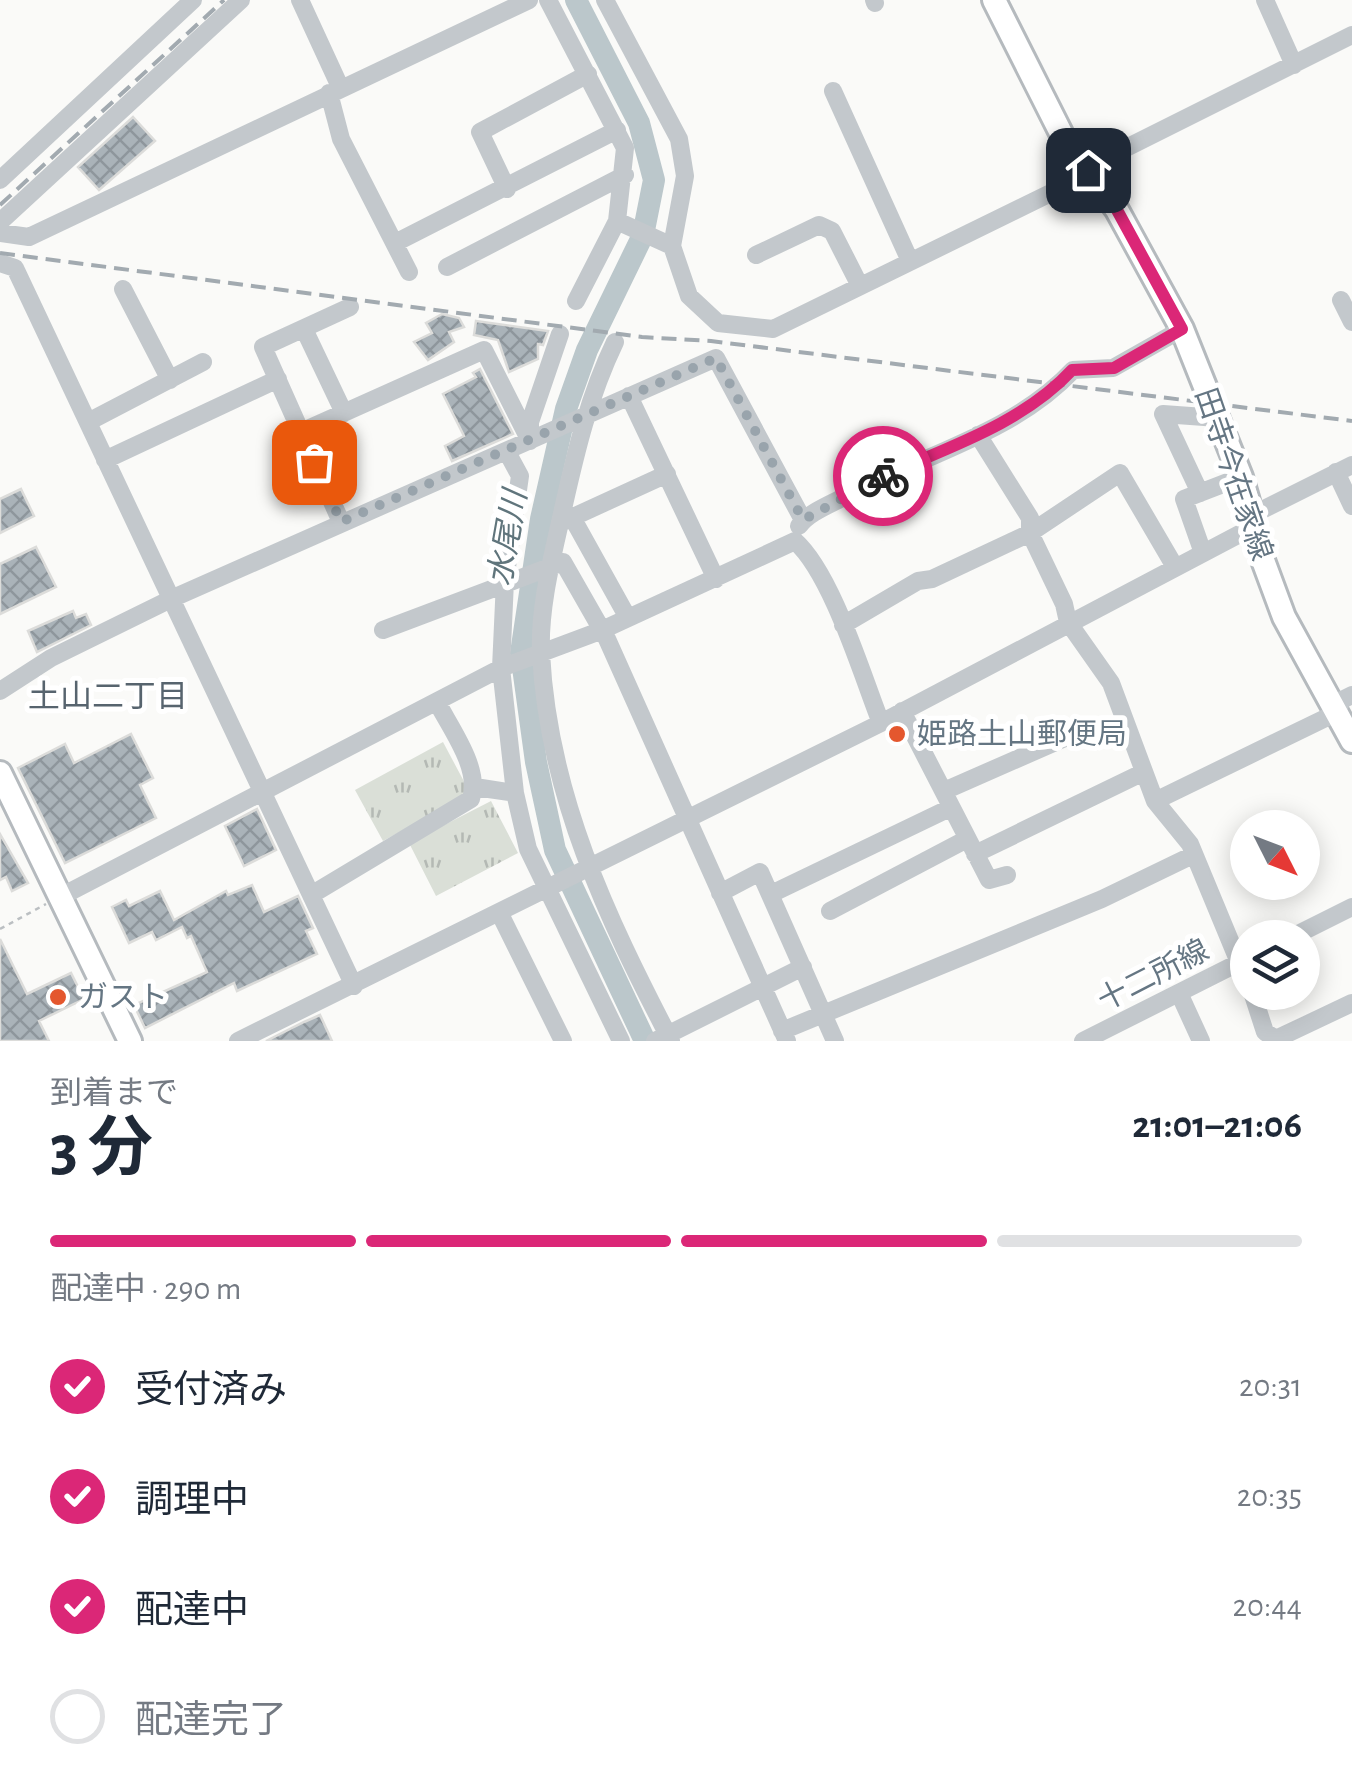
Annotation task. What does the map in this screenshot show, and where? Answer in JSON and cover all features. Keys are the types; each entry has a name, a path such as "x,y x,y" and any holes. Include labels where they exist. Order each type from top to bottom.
{"main road":[{"name":"田寺今在家線","path":"994,0 1064,139 1117,210 1182,329 1241,478 1284,617 1344,704 1352,741"},
{"path":"0,773 130,1041"}],"street":[{"path":"0,180 193,0"},
{"path":"0,222 241,0"},
{"path":"300,0 335,91 341,139 408,272"},
{"path":"0,233 29,237 529,0"},
{"path":"548,0 625,148 625,176 617,221 576,301"},
{"path":"606,0 679,139 685,176 672,246 688,296 718,322 773,329 1352,35"},
{"path":"1265,0 1294,64"},
{"path":"507,189 480,132 588,74"},
{"path":"833,91 910,261"},
{"path":"395,243 616,130"},
{"path":"447,267 625,176"},
{"path":"617,221 672,246"},
{"path":"756,255 819,225 832,231 860,286"},
{"path":"0,263 15,268 354,986"},
{"path":"123,288 170,380"},
{"path":"1341,300 1352,322"},
{"path":"341,522 263,348 350,307"},
{"path":"304,329 344,413"},
{"path":"60,897 501,668 600,631 795,541 803,520 879,478 978,435 1050,396 1072,370 1114,368 1182,329"},
{"path":"530,441 530,422 560,334"},
{"path":"615,342 584,416 566,521 552,564 541,650 561,790 588,868 664,1039 803,967"},
{"path":"301,432 484,350 530,441"},
{"path":"0,691 51,658 170,599 716,358 803,520"},
{"path":"88,422 203,362"},
{"path":"105,460 278,379"},
{"path":"629,396 716,579"},
{"path":"1200,494 1163,414 1218,418"},
{"path":"978,435 1030,518 1030,533 1064,604 1068,622 1110,683 1155,801 1193,856 1230,935"},
{"path":"507,452 520,476 506,581 501,668 516,773 515,793 528,849 621,1041"},
{"path":"238,1041 881,723 1175,568 1344,469 1352,506"},
{"path":"842,625 918,581 1030,533 1120,472 1175,568"},
{"path":"566,521 667,474"},
{"path":"1202,553 1184,500 1241,478"},
{"path":"566,521 628,618"},
{"path":"795,541 805,550 842,625 881,723"},
{"path":"383,630 563,562 607,639 785,1036 824,1014 1102,899 1193,856"},
{"path":"311,895 471,800 476,787 437,702"},
{"path":"1155,801 1344,704"},
{"path":"902,711 989,880 1007,875"},
{"path":"771,894 1084,730"},
{"path":"830,911 1144,772"},
{"path":"476,787 515,793"},
{"path":"720,893 760,872 834,1041"},
{"path":"1320,923 1352,907"},
{"path":"500,914 564,1041"},
{"name":"十二所線","path":"1082,1041 1230,967"},
{"path":"1179,994 1202,1041"},
{"path":"1258,1010 1265,1032 1276,1039 1352,1003"}],"path":[{"path":"0,929 60,897"}],"green space":[{"path":"443,742 468,789 465,796 383,841 355,790"},
{"path":"491,801 518,853 436,896 409,843"}],"building":[{"path":"133,117 155,141 99,190 78,167"},
{"path":"442,314 459,318 464,327 449,332 454,342 428,360 414,342 432,333 426,323"},
{"path":"476,321 548,331 543,345 538,344 538,359 509,372 498,340 474,335"},
{"path":"480,369 513,434 452,461 445,446 464,436 443,394 476,377 473,373"},
{"path":"21,489 34,516 0,533 0,499"},
{"path":"36,547 56,587 0,614 0,564"},
{"path":"73,611 76,618 86,614 91,625 37,652 28,631"},
{"path":"131,734 153,778 140,785 156,818 65,863 18,768 65,744 74,763"},
{"path":"257,809 276,850 244,866 225,826"},
{"path":"0,834 28,883 12,891 6,877 0,880"},
{"path":"252,885 264,912 298,896 313,928 306,931 317,954 237,991 234,983 145,1028 134,1005 207,972 191,936 187,938 182,927 156,940 152,932 129,943 112,907 126,900 129,906 160,891 174,920 226,891 228,895"},
{"path":"0,939 27,994 71,973 84,999 39,1021 49,1041 0,1041"},
{"path":"320,1015 332,1041 266,1041 304,1022"}],"waterway":[{"name":"水尾川","path":"576,0 639,123 654,180 643,235 587,350 566,409 541,519 521,653 536,762 555,850 645,1041"}],"railway":[{"path":"0,205 224,0"},
{"path":"0,253 642,337 711,341 1352,421"}],"way so far":[{"path":"314,462 341,522 716,358 803,520 883,476"}],"place":[{"name":"姫路土山郵便局","path":"897,734"},
{"name":"ガスト","path":"58,997"}],"district":[{"name":"土山二丁目","path":"108,696"}],"route":[{"path":"883,476 978,435 1050,396 1072,370 1114,368 1182,329 1117,210 1088,170"}]}
